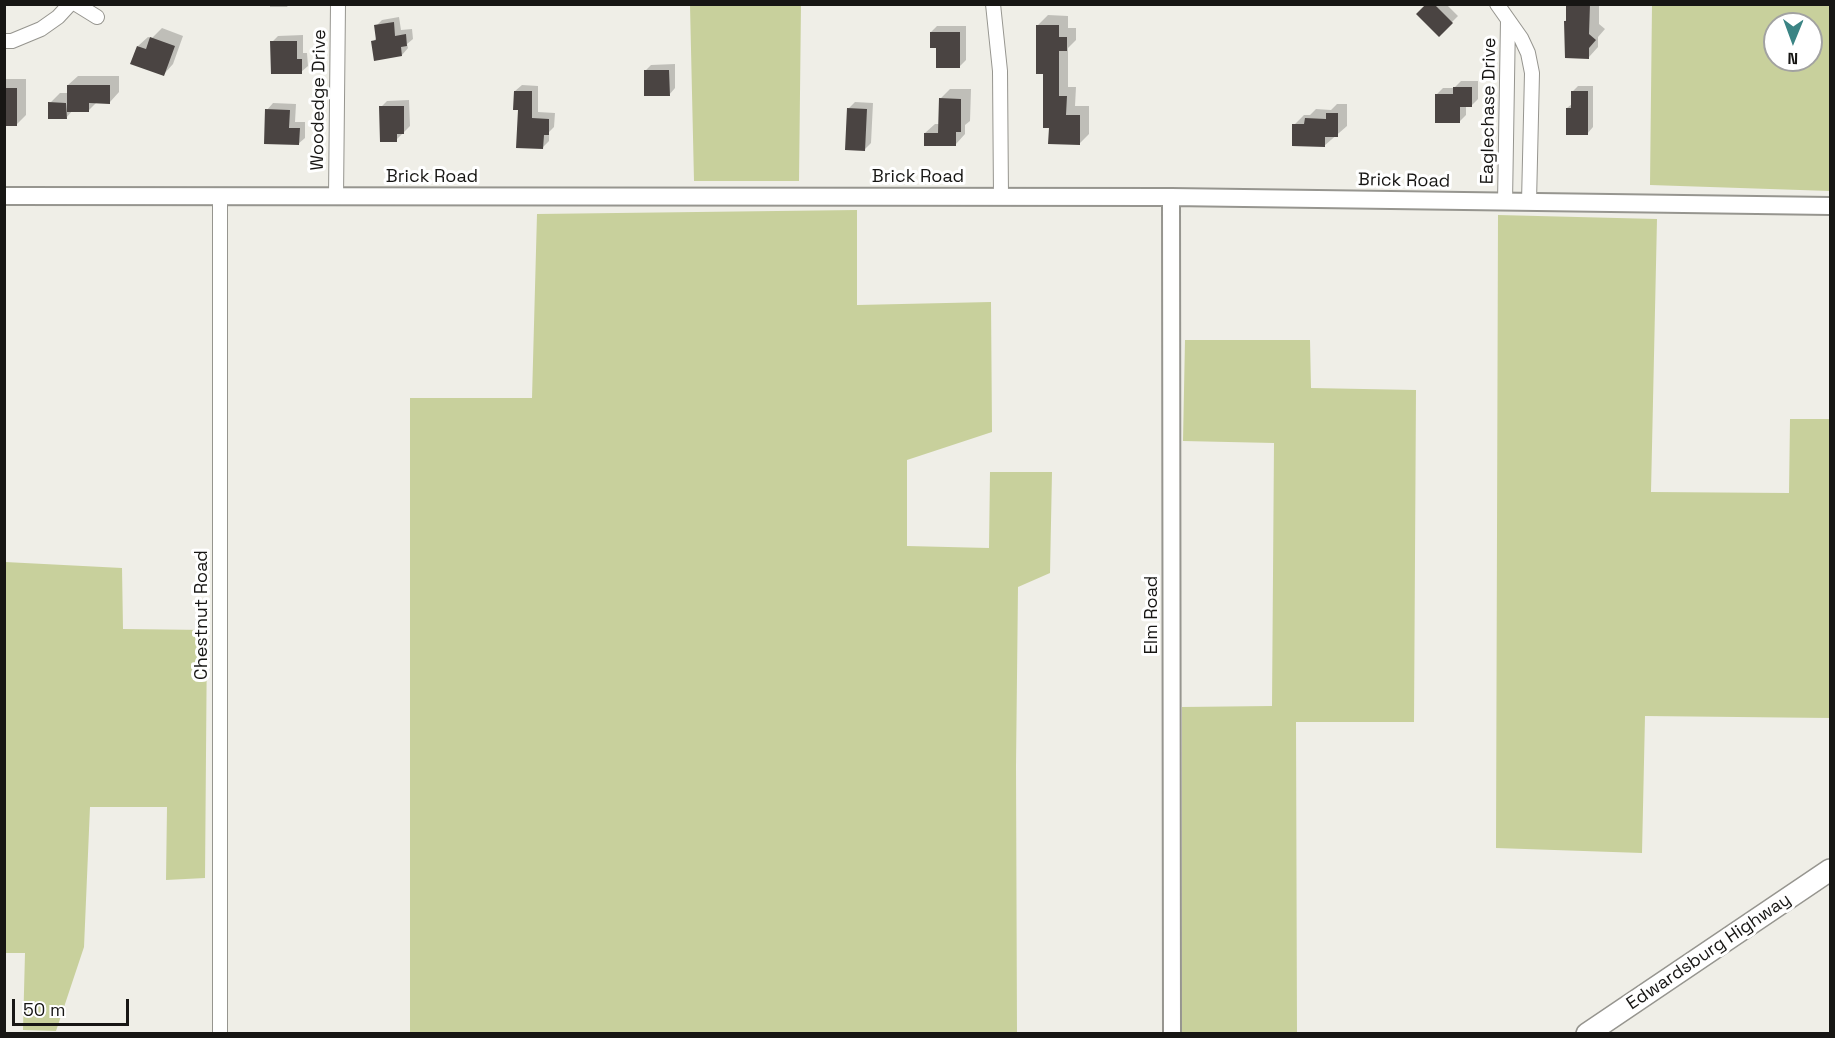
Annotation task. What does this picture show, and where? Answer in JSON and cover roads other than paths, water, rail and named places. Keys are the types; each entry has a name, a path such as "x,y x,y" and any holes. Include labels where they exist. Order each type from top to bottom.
{"main road":[{"name":"Edwardsburg Highway","path":"1587,1034 1830,870"}],"street":[{"path":"4,41 12,41 41,29 58,17 70,4"},
{"path":"76,4 97,18"},
{"name":"Woodedge Drive","path":"336,197 338,4"},
{"path":"993,4 1000,71 1002,197"},
{"path":"1497,4 1521,38 1528,52 1532,73 1529,202"},
{"name":"Eaglechase Drive","path":"1505,202 1508,20"},
{"name":"Brick Road","path":"4,196 1171,197 1830,206"},
{"name":"Chestnut Road","path":"220,197 220,1034"},
{"name":"Elm Road","path":"1171,197 1172,1034"}]}
